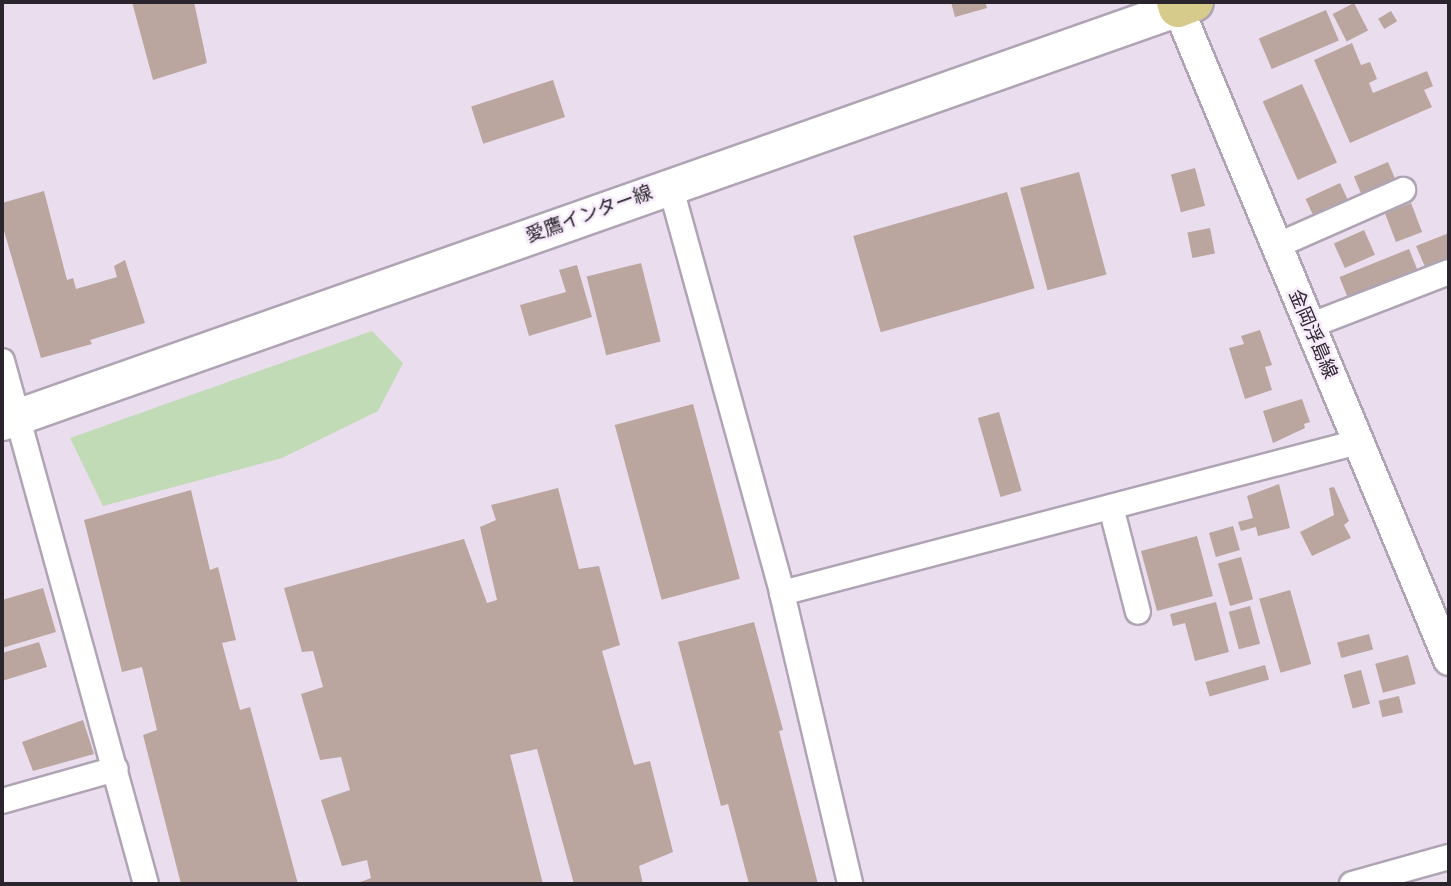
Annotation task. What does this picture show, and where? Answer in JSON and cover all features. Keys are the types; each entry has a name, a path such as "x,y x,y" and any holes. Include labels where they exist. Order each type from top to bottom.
{"main road":[{"name":"愛鷹インター線","path":"10,419 1183,4"}],"street":[{"name":"金岡浮島線","path":"1183,4 1276,246 1449,660"},
{"path":"670,185 782,593 850,884"},
{"path":"1276,246 1403,190"},
{"path":"1309,326 1449,272"},
{"path":"2,361 10,419 116,769 146,884"},
{"path":"782,593 1358,442"},
{"path":"1111,507 1138,612"},
{"path":"2,801 116,769"},
{"path":"1352,884 1449,857"}],"green space":[{"path":"372,331 403,363 378,411 282,458 103,506 70,438"}],"building":[{"path":"132,2 194,2 207,63 153,80"},
{"path":"951,2 985,2 987,8 955,17"},
{"path":"1354,3 1368,31 1347,42 1333,14"},
{"path":"1326,10 1339,40 1272,69 1259,39"},
{"path":"1391,11 1397,21 1384,29 1378,19"},
{"path":"1352,43 1361,65 1370,62 1377,79 1369,83 1373,93 1427,71 1433,86 1424,90 1432,107 1350,143 1314,60"},
{"path":"553,80 565,117 483,144 471,107"},
{"path":"1302,84 1337,163 1298,180 1263,101"},
{"path":"1388,162 1397,183 1363,198 1354,176"},
{"path":"1195,168 1205,206 1181,212 1171,174"},
{"path":"1079,172 1106,274 1048,290 1020,188"},
{"path":"1340,183 1348,200 1314,216 1306,199"},
{"path":"44,191 67,280 73,278 76,289 117,277 114,266 125,260 145,323 90,340 92,344 41,358 2,224 2,203"},
{"path":"1007,192 1035,288 881,332 853,236"},
{"path":"1411,203 1422,232 1396,242 1385,213"},
{"path":"1210,228 1215,254 1192,258 1187,232"},
{"path":"1364,230 1375,255 1345,268 1334,243"},
{"path":"1449,233 1449,260 1426,269 1416,246"},
{"path":"1409,249 1417,269 1348,297 1339,277"},
{"path":"641,263 661,342 606,355 587,277"},
{"path":"577,265 592,317 529,336 520,305 566,292 559,270"},
{"path":"1260,330 1272,365 1265,367 1272,390 1245,399 1229,348 1244,344 1241,336"},
{"path":"1302,399 1310,422 1304,424 1305,428 1273,443 1263,411"},
{"path":"693,404 740,579 662,600 615,425"},
{"path":"999,412 1022,491 1000,497 978,418"},
{"path":"1279,484 1290,528 1258,536 1256,527 1241,531 1238,522 1253,518 1247,496"},
{"path":"1334,487 1349,521 1344,525 1351,538 1312,556 1300,532 1334,515 1329,488"},
{"path":"558,488 579,569 599,566 620,645 602,651 634,765 650,761 673,852 639,866 643,884 574,884 537,749 510,755 543,884 355,884 371,878 367,860 342,866 321,800 350,790 341,757 320,760 301,694 323,687 313,651 302,652 284,588 464,539 487,603 497,600 480,527 496,520 491,505"},
{"path":"191,490 210,570 218,567 236,640 222,643 240,710 250,707 298,884 181,884 143,735 157,730 142,667 122,672 84,520"},
{"path":"1233,526 1240,550 1216,557 1209,533"},
{"path":"1197,536 1213,596 1157,611 1141,551"},
{"path":"1241,557 1253,599 1230,606 1218,564"},
{"path":"43,588 56,632 2,648 2,600"},
{"path":"1290,590 1311,664 1280,673 1259,599"},
{"path":"1216,602 1229,652 1195,661 1185,623 1173,626 1170,614"},
{"path":"1250,606 1260,644 1239,649 1229,612"},
{"path":"754,622 783,730 779,731 818,884 749,884 728,804 721,806 678,642"},
{"path":"1369,634 1373,649 1341,658 1337,643"},
{"path":"39,642 47,667 2,681 2,653"},
{"path":"1408,655 1416,684 1383,693 1375,664"},
{"path":"1265,665 1269,679 1210,697 1205,682"},
{"path":"1361,670 1370,704 1353,708 1344,675"},
{"path":"1399,696 1403,713 1382,717 1379,701"},
{"path":"83,720 94,754 33,771 22,742"}]}
